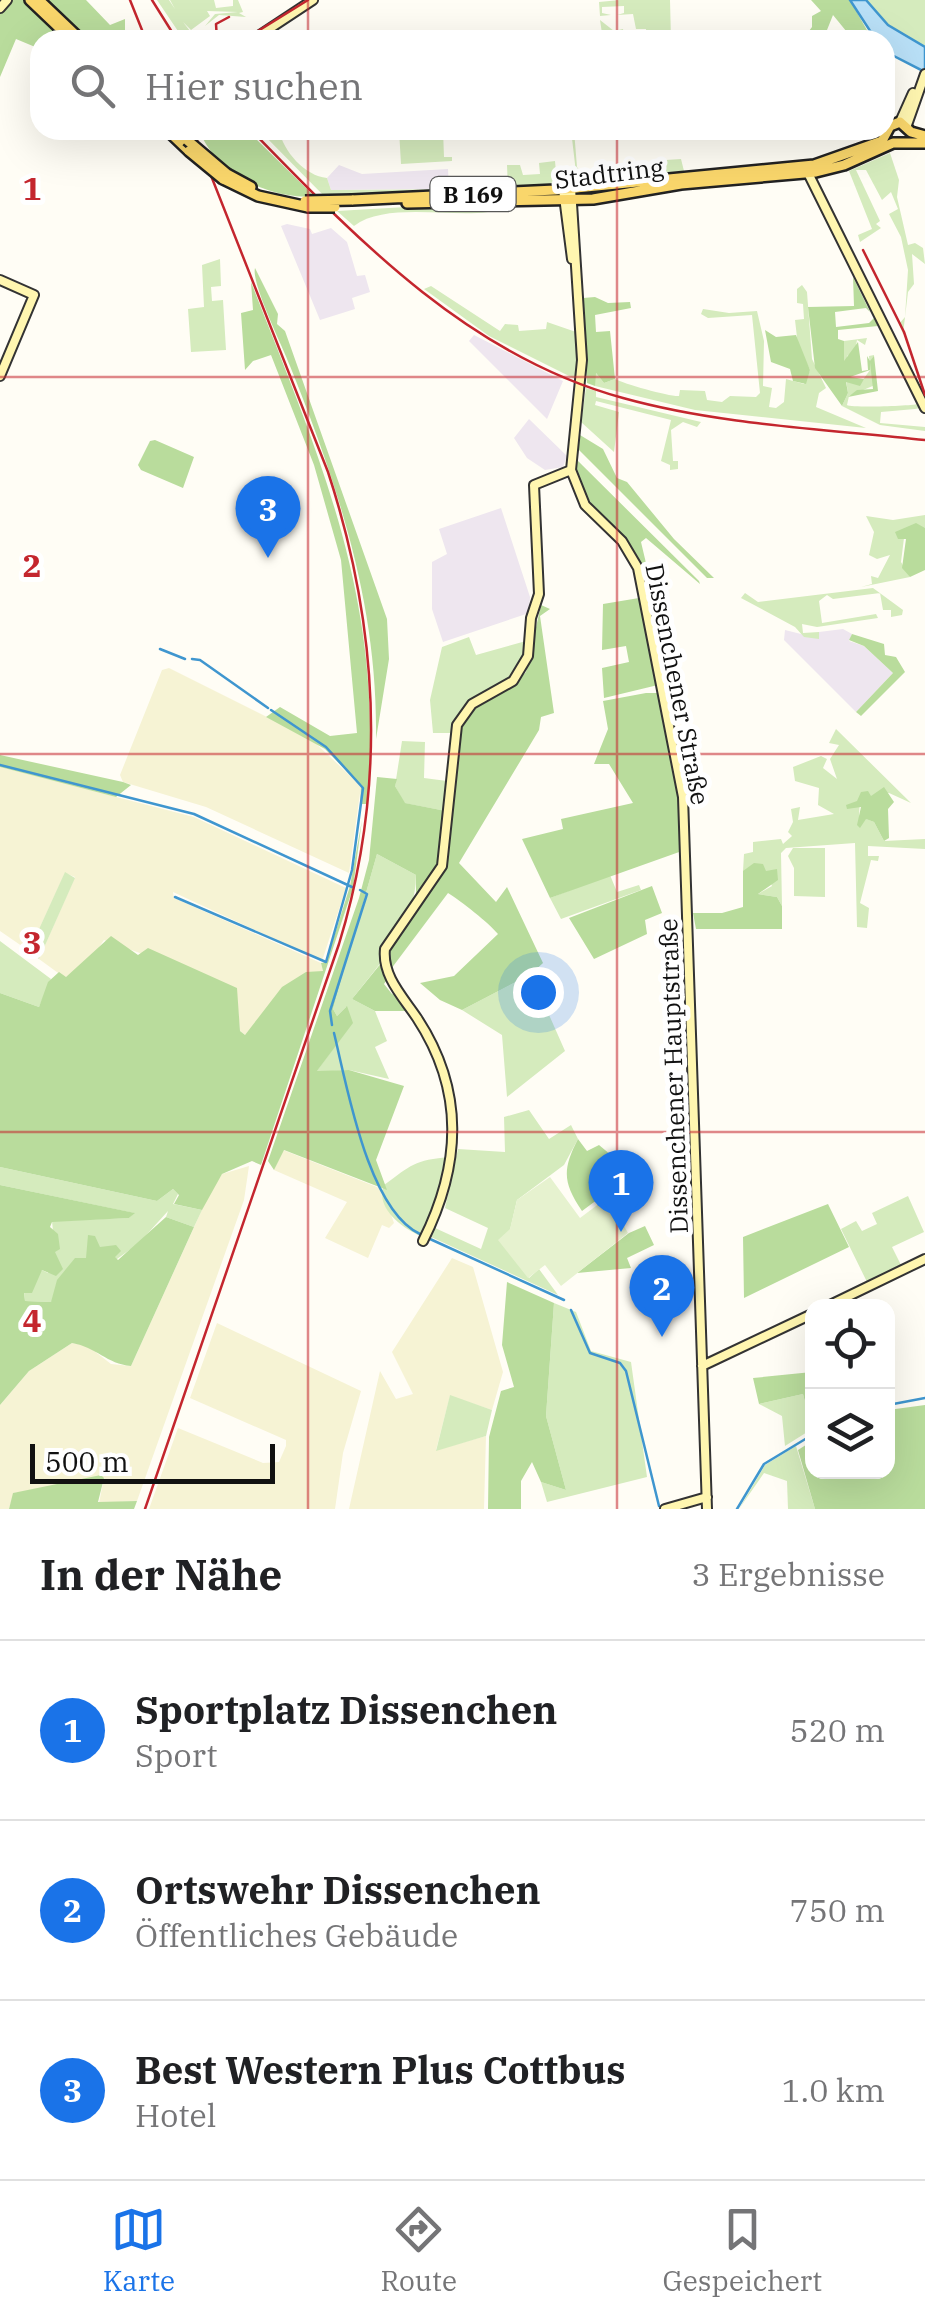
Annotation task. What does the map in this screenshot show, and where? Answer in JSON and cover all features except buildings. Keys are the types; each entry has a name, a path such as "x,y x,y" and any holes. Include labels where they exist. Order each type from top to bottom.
{"main road":[{"path":"30,0 62,30"},
{"path":"39,0 70,30"},
{"path":"266,30 313,0"},
{"path":"906,130 924,75"},
{"name":"Stadtring","path":"895,136 906,130"},
{"name":"Stadtring","path":"895,136 906,130"},
{"name":"Stadtring","path":"906,130 925,140"},
{"name":"Stadtring","path":"180,140 225,176 258,196 306,204 568,201 681,184 808,173 844,166 887,140"},
{"name":"Stadtring","path":"184,140 188,146"},
{"name":"Stadtring","path":"352,203 814,165 886,140"},
{"path":"808,173 925,408"},
{"path":"567,188 577,278"},
{"path":"423,1240 449,1177 454,1145 452,1101 436,1050 387,973 384,954 442,866 457,724 472,704 513,681 528,656 530,618 539,594 534,484 571,470 582,360 576,256 568,201"},
{"path":"0,280 34,294 0,376"},
{"name":"Dissenchener Straße","path":"571,470 581,499 630,551 641,576 684,821"},
{"name":"Dissenchener Hauptstraße","path":"684,821 707,1509"},
{"path":"842,1299 925,1259"},
{"path":"702,1366 805,1317"},
{"path":"666,1509 707,1497"}],"shaded area":[{"path":"339,165 362,174 448,169 449,189 331,190 327,178"},
{"path":"281,226 310,229 312,234 331,228 347,242 357,276 365,275 370,292 352,298 355,309 320,320"},
{"path":"474,335 563,381 547,419 469,341"},
{"path":"529,419 567,456 563,467 545,470 527,458 514,438"},
{"path":"501,508 530,597 529,613 443,642 432,609 432,562 447,554 439,529"},
{"path":"843,629 852,634 849,641 864,646 893,673 856,712 784,640 785,630 817,638 819,632"},
{"path":"169,668 311,739 361,786 349,873 206,807 123,782 120,775 162,670"},
{"path":"0,767 194,817 346,888 322,961 173,892 174,898 321,963 323,971 245,1035 240,1031 236,988 104,940 93,956 65,978 39,959 75,877 65,873 29,951 0,931"},
{"path":"283,1150 382,1189 394,1223 389,1228 382,1225 368,1258 325,1238 347,1202 274,1170"},
{"path":"249,1166 244,1200 137,1501 99,1503 104,1478 14,1493 9,1509 0,1509 0,1405 29,1371 72,1343 88,1346 111,1364 131,1366 210,1192 222,1174"},
{"path":"452,1258 473,1267 503,1372 492,1410 450,1396 436,1450 486,1436 484,1509 349,1509 380,1371 396,1399 413,1394 392,1352"},
{"path":"217,1323 361,1391 343,1453 335,1509 149,1509 178,1428 263,1463 279,1462 286,1446 286,1440 190,1398"}],"green space":[{"path":"11,0 25,0 56,30 30,30 30,45 16,39 0,77 0,13"},
{"path":"44,0 86,0 110,25 125,19 125,30 76,30"},
{"path":"157,0 169,0 175,9 170,0 214,0 216,8 233,6 233,0 238,0 243,12 239,13 246,17 219,15 205,26 215,14 238,12 207,11 210,16 191,30 183,22 189,30 177,30"},
{"path":"670,0 671,30 636,29 633,14 617,15 624,13 624,6 602,7 602,13 611,15 600,16 599,2"},
{"path":"811,0 850,0 867,30 845,30 833,15 827,30 810,30 812,16 821,11"},
{"path":"866,0 925,0 925,47 888,25"},
{"path":"204,140 257,140 315,197 279,193 246,181 218,160"},
{"path":"269,140 283,140 296,161 311,173 327,178 331,190 508,189 507,165 520,165 523,175 540,174 539,163 555,161 557,183 549,187 326,198"},
{"path":"400,140 443,140 444,157 452,157 452,161 401,164"},
{"path":"572,140 582,174 612,171 614,176 614,171 650,168 650,161 681,159 684,171 577,181"},
{"path":"890,153 899,180 897,197 908,245 915,243 923,248 925,264 912,254 914,284 908,292 903,334 899,324 905,317 908,270 901,237 889,214 898,209 891,192 882,200 866,170 856,170 880,221 876,224 881,228 860,242 858,235 872,229 849,171"},
{"path":"458,204 506,207 491,212 389,214 354,226 337,211"},
{"path":"220,259 221,286 211,287 212,301 223,300 226,350 191,352 188,309 204,307 202,265"},
{"path":"255,268 278,314 277,324 285,331 387,619 389,659 376,739 370,642 352,548 324,457 262,300"},
{"path":"853,277 870,312 866,308 835,312 836,327 869,323 874,318 878,326 838,330 838,339 844,341 844,361 858,342 862,371 868,370 867,356 870,361 874,356 878,391 848,397 857,390 873,389 870,362 870,370 850,377 864,379 860,386 846,382 848,393 842,406 815,368 808,307 854,306"},
{"path":"251,282 324,474 357,598 370,731 367,804 360,804 361,786 325,749 266,717 280,707 330,736 357,733 341,560 314,465 271,355 253,361 245,370 241,313 253,310"},
{"path":"802,285 807,292 812,359 826,388 819,393 816,407 866,428 695,410 595,386 595,372 604,383 615,379 674,396 679,396 680,390 705,391 707,400 722,402 730,396 756,397 760,393 752,315 708,318 701,314 703,309 729,313 757,311 764,341 763,386 772,388 769,407 776,408 784,402 786,379 804,384 810,370 798,346 795,320 804,319 803,304 797,303 797,289"},
{"path":"431,286 500,331 505,324 518,325 519,331 546,329 547,322 576,332 577,380 489,336 424,289"},
{"path":"595,297 608,303 630,302 631,308 595,315 596,332 610,331 615,379 604,383 596,373 595,386 587,383 583,298"},
{"path":"765,330 776,337 796,335 810,370 806,384 793,381 790,369 771,362"},
{"path":"867,338 865,345 857,340 855,351 847,356 848,382 862,381 870,370 869,356 874,355 875,385 849,396 847,405 918,404 920,408 881,412 880,423 925,427 925,431 880,425 842,406 848,393 841,348 844,341"},
{"path":"586,388 596,391 596,397 701,422 697,427 683,422 671,430 673,461 678,461 678,469 670,470 670,465 661,461 671,420 596,401 595,405 619,412 614,452 581,422"},
{"path":"580,435 603,449 617,478 627,482 674,539 714,578 707,578 576,447"},
{"path":"150,441 194,457 183,488 141,470 138,465"},
{"path":"575,458 700,584 646,538 641,542 650,580 646,581 629,549 585,493"},
{"path":"925,515 925,528 904,538 901,562 910,577 861,587 872,584 871,576 878,578 890,555 877,559 869,555 874,532 866,516 893,520"},
{"path":"916,523 925,528 925,570 910,577 902,568 906,539 898,539 895,532"},
{"path":"873,588 880,593 833,599 827,595 819,601 822,623 876,614 878,618 817,627 802,624 803,633 819,632 819,639 804,637 795,627 741,598 745,593 758,602"},
{"path":"880,593 903,610 902,615 891,617 891,610 883,610"},
{"path":"639,598 658,685 604,698 602,668 629,662 626,646 602,650 603,604"},
{"path":"541,605 550,609 540,616 554,713 541,717 539,730 459,863 496,902 507,887 543,963 531,974 462,1010 440,1000 420,983 454,976 498,934 481,918 448,893 391,969 390,948 447,867 461,729 476,708 511,688 526,672"},
{"path":"852,634 884,644 885,655 896,657 905,672 861,716 856,712 893,673 864,646 849,640"},
{"path":"469,637 476,655 526,641 521,659 503,682 468,706 451,733 433,733 430,700 442,647"},
{"path":"659,693 678,796 682,851 550,898 522,839 563,829 561,819 633,803 609,764 594,764 608,729 603,701"},
{"path":"836,729 911,803 889,793 860,798 859,816 874,822 884,841 925,839 925,849 868,846 868,856 879,856 878,861 871,860 860,903 869,908 867,928 857,927 855,843 786,848 781,853 782,906 777,897 758,894 772,886 766,872 743,871 744,854 753,852 753,842 781,839 783,844 792,836 788,832 793,822 791,809 800,807 798,820 834,814 818,805 819,788 795,781 793,767 821,756 827,759 823,768 837,779 830,759 839,745 829,743"},
{"path":"402,741 425,742 424,778 447,781 446,811 404,803 395,786"},
{"path":"0,755 131,785 116,797 0,767"},
{"path":"377,777 397,779 395,786 405,803 446,811 442,863 416,902 416,875 377,854 333,1009 337,1016 347,1006 353,1023 317,1071 349,1070 404,1086 376,1160 387,1190 284,1150 274,1170 268,1161 359,898 369,860"},
{"path":"884,787 894,802 888,809 889,838 884,841 874,822 866,819 860,828 857,825 861,807 847,809 846,805 857,801 861,792 868,791 871,796"},
{"path":"362,820 353,888 261,1165 252,1161 222,1174 202,1210 174,1204 179,1195 173,1189 157,1201 0,1167 0,993 39,1007 48,982 59,972 66,977 111,936 138,955 148,948 237,988 240,1031 245,1035 282,987 306,972 323,971 321,963 326,962 350,886"},
{"path":"793,848 825,848 825,897 794,896 794,868 788,856"},
{"path":"377,854 416,875 403,926 352,999 375,1011 387,1041 375,1047 389,1079 349,1070 316,1072 352,1023 346,1007 337,1016 333,1009"},
{"path":"754,863 763,864 766,871 777,869 778,880 758,894 777,897 782,906 782,929 696,929 693,913 722,913 743,907 743,871"},
{"path":"65,872 75,878 39,959 29,951"},
{"path":"610,875 617,892 639,885 641,890 561,919 550,898"},
{"path":"652,886 662,913 645,920 647,934 594,959 569,918"},
{"path":"0,941 51,979 39,1007 0,993"},
{"path":"382,962 388,978 384,984 392,994 400,996 410,1011 375,1011 352,999"},
{"path":"531,974 565,1051 507,1097 502,1035 462,1010"},
{"path":"529,1110 549,1139 571,1125 578,1139 564,1165 517,1200 510,1230 529,1278 539,1269 558,1295 431,1237 435,1228 481,1249 488,1228 445,1208 458,1149 505,1152 504,1117"},
{"path":"578,1139 587,1151 599,1145 611,1155 617,1185 582,1211 567,1176"},
{"path":"451,1157 422,1237 391,1216 383,1201 384,1185 414,1165"},
{"path":"0,1167 157,1201 173,1189 178,1194 173,1204 202,1210 194,1227 166,1217 168,1211 139,1243 117,1259 86,1258 51,1302 25,1301 24,1292 42,1270 48,1273 55,1252 52,1221 129,1218 134,1213 0,1185"},
{"path":"550,1177 580,1218 608,1197 628,1233 561,1286 545,1265 528,1278 498,1240 510,1229 517,1200"},
{"path":"0,1185 135,1213 129,1218 52,1222 50,1227 58,1234 60,1249 55,1252 63,1269 56,1276 42,1270 32,1293 24,1293 25,1301 51,1302 57,1280 75,1258 86,1258 88,1235 95,1236 100,1247 116,1245 121,1251 115,1257 118,1260 166,1217 194,1227 131,1366 72,1343 29,1371 0,1405"},
{"path":"908,1196 924,1232 892,1247 901,1265 867,1282 841,1229 856,1221 862,1231 877,1224 872,1213"},
{"path":"828,1204 849,1247 744,1298 743,1237"},
{"path":"645,1226 654,1245 627,1258 631,1268 577,1273 629,1233"},
{"path":"507,1282 554,1303 546,1416 566,1490 541,1482 532,1462 521,1481 521,1509 488,1509 489,1437 501,1391 514,1387 502,1345"},
{"path":"554,1303 576,1312 591,1351 631,1362 647,1477 547,1502 541,1482 566,1490 546,1416"},
{"path":"805,1373 805,1402 803,1394 759,1404 753,1378"},
{"path":"803,1394 805,1433 785,1446 782,1416 759,1404"},
{"path":"450,1395 492,1410 486,1436 436,1451"},
{"path":"925,1405 925,1509 815,1509 806,1479 895,1479 895,1409"},
{"path":"796,1446 815,1509 788,1509 787,1481 764,1473 739,1509 765,1465"},
{"path":"805,1446 805,1474 798,1450"},
{"path":"101,1475 104,1478 98,1502 137,1501 134,1509 9,1509 13,1493"}],"water":[{"path":"850,0 866,0 888,25 925,47 925,72 895,57 895,30 870,30"}],"waterway":[{"path":"160,649 185,659"},
{"path":"192,659 200,660 268,708"},
{"path":"175,897 326,962 352,870 363,788 326,747 271,710"},
{"path":"0,765 194,814 352,887"},
{"path":"332,1025 330,1011 367,894 360,890"},
{"path":"334,1033 353,1114 373,1174 402,1221 420,1234"},
{"path":"430,1239 564,1300"},
{"path":"571,1310 590,1353 620,1363 626,1371 659,1506"},
{"path":"895,1404 925,1398"},
{"path":"737,1509 764,1464 805,1439"}],"tram line":[{"path":"260,30 308,0"},
{"path":"216,30 216,24 229,17"}],"railway":[{"path":"130,0 142,30"},
{"path":"152,0 171,30"},
{"path":"145,1509 339,944 365,826 370,767 367,649 345,531 328,472 197,140"},
{"path":"261,140 333,213 420,290 515,354 567,379 623,398 697,414 925,440"},
{"path":"863,250 904,332 925,395"}],"place":[{"name":"Best Western Plus Cottbus","path":"268,558"},
{"name":"Sportplatz Dissenchen","path":"621,1232"},
{"name":"Ortswehr Dissenchen","path":"662,1337"}]}
